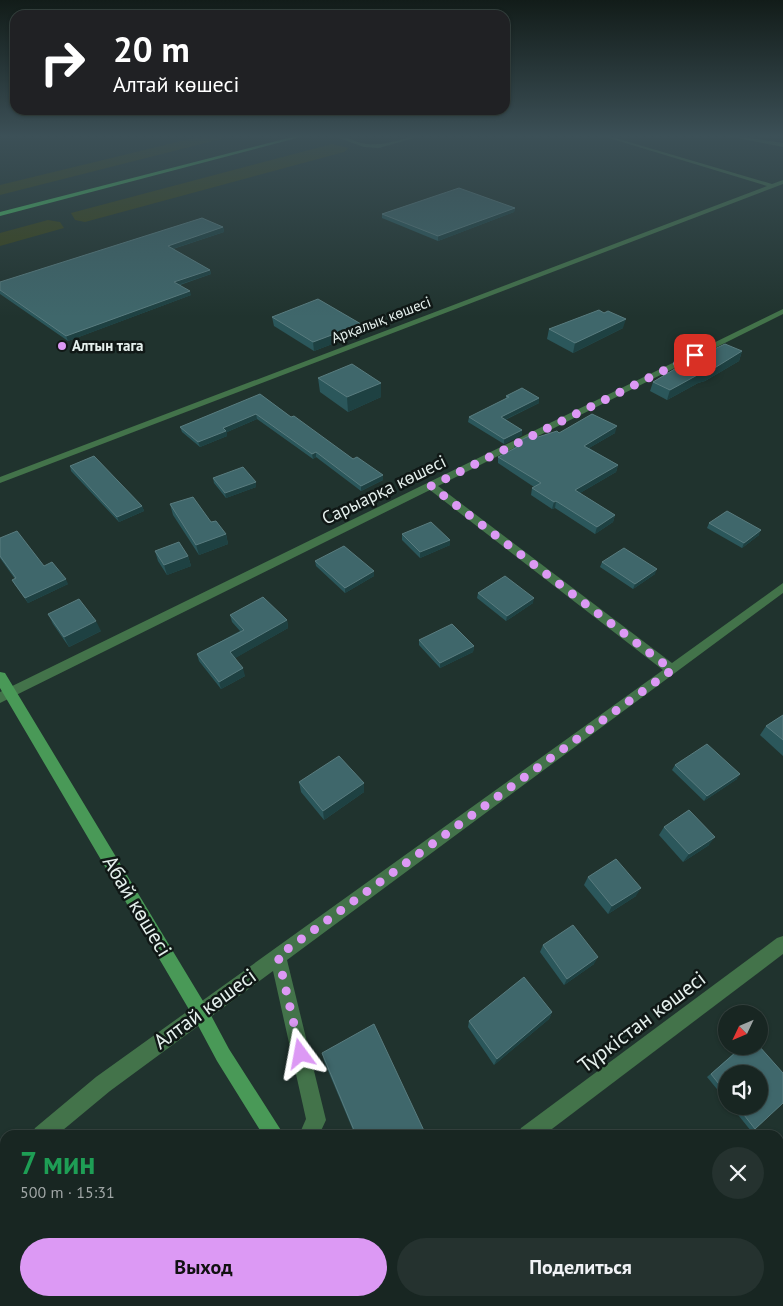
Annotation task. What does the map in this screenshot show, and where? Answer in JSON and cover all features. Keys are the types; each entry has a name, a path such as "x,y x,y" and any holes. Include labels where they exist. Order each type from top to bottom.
{"highway":[{"path":"0,214 69,196"}],"main road":[{"name":"Абай көшесі","path":"0,677 5,695 271,1130"}],"street":[{"name":"Арқалық көшесі","path":"0,480 746,196"},
{"name":"Сарыарқа көшесі","path":"5,695 783,311"},
{"path":"431,486 672,670"},
{"name":"Алтай көшесі","path":"48,1130 103,1084 200,1012 672,670 783,586"},
{"name":"Түркістан көшесі","path":"535,1130 783,944"},
{"path":"278,956 316,1120 311,1130"}],"green space":[{"path":"136,196 181,196 85,222 75,220 71,213"},
{"path":"48,220 60,222 64,228 0,246 0,233"}],"building":[{"path":"435,196 481,196 515,208 438,236 382,214"},
{"path":"202,218 223,227 168,246 210,270 174,282 190,291 66,336 0,290 0,282"},
{"path":"318,299 361,324 313,342 272,317"},
{"path":"599,310 604,313 608,311 626,319 575,343 549,329"},
{"path":"725,344 742,351 708,372 701,373 670,390 653,382 683,364"},
{"path":"352,364 381,383 347,397 318,378"},
{"path":"522,388 539,398 501,417 522,430 504,439 469,417 509,397 506,396"},
{"path":"260,394 353,459 357,457 383,475 361,486 316,452 312,454 256,414 223,428 226,431 198,442 180,427"},
{"path":"592,414 617,426 584,446 618,465 575,490 615,515 597,527 532,488 541,483 498,457 519,446 515,443 533,434 538,437 557,431 559,433"},
{"path":"94,456 142,506 117,517 70,466"},
{"path":"243,467 256,482 225,493 213,478"},
{"path":"193,497 211,522 216,521 226,534 196,545 170,504"},
{"path":"727,511 761,530 744,543 709,523"},
{"path":"431,522 450,540 420,552 402,534"},
{"path":"17,531 44,566 52,562 66,579 25,598 12,580 16,578 0,556 0,538"},
{"path":"179,542 188,556 164,565 155,551"},
{"path":"344,546 374,571 345,588 315,561"},
{"path":"624,548 657,569 635,584 602,562"},
{"path":"505,576 534,598 507,616 478,593"},
{"path":"263,597 287,620 230,652 243,668 219,682 197,654 244,630 230,615"},
{"path":"79,599 96,621 64,637 48,614"},
{"path":"452,624 474,646 440,663 419,640"},
{"path":"783,715 783,740 766,726"},
{"path":"707,744 740,774 707,796 675,765"},
{"path":"339,756 364,783 323,811 299,782"},
{"path":"689,810 715,837 689,854 664,827"},
{"path":"616,859 641,888 612,906 588,877"},
{"path":"573,925 598,957 567,979 543,945"},
{"path":"524,977 552,1012 497,1059 469,1021"},
{"path":"374,1024 424,1130 354,1130 322,1053"},
{"path":"733,1055 767,1055 783,1073 783,1103 755,1129 744,1115 768,1115 768,1065 721,1065"},
{"path":"718,1068 718,1083 711,1074"}],"place":[{"name":"Алтын тага","path":"62,346"}],"route":[{"path":"301,1054 278,956 672,670 431,486 695,355"}]}
